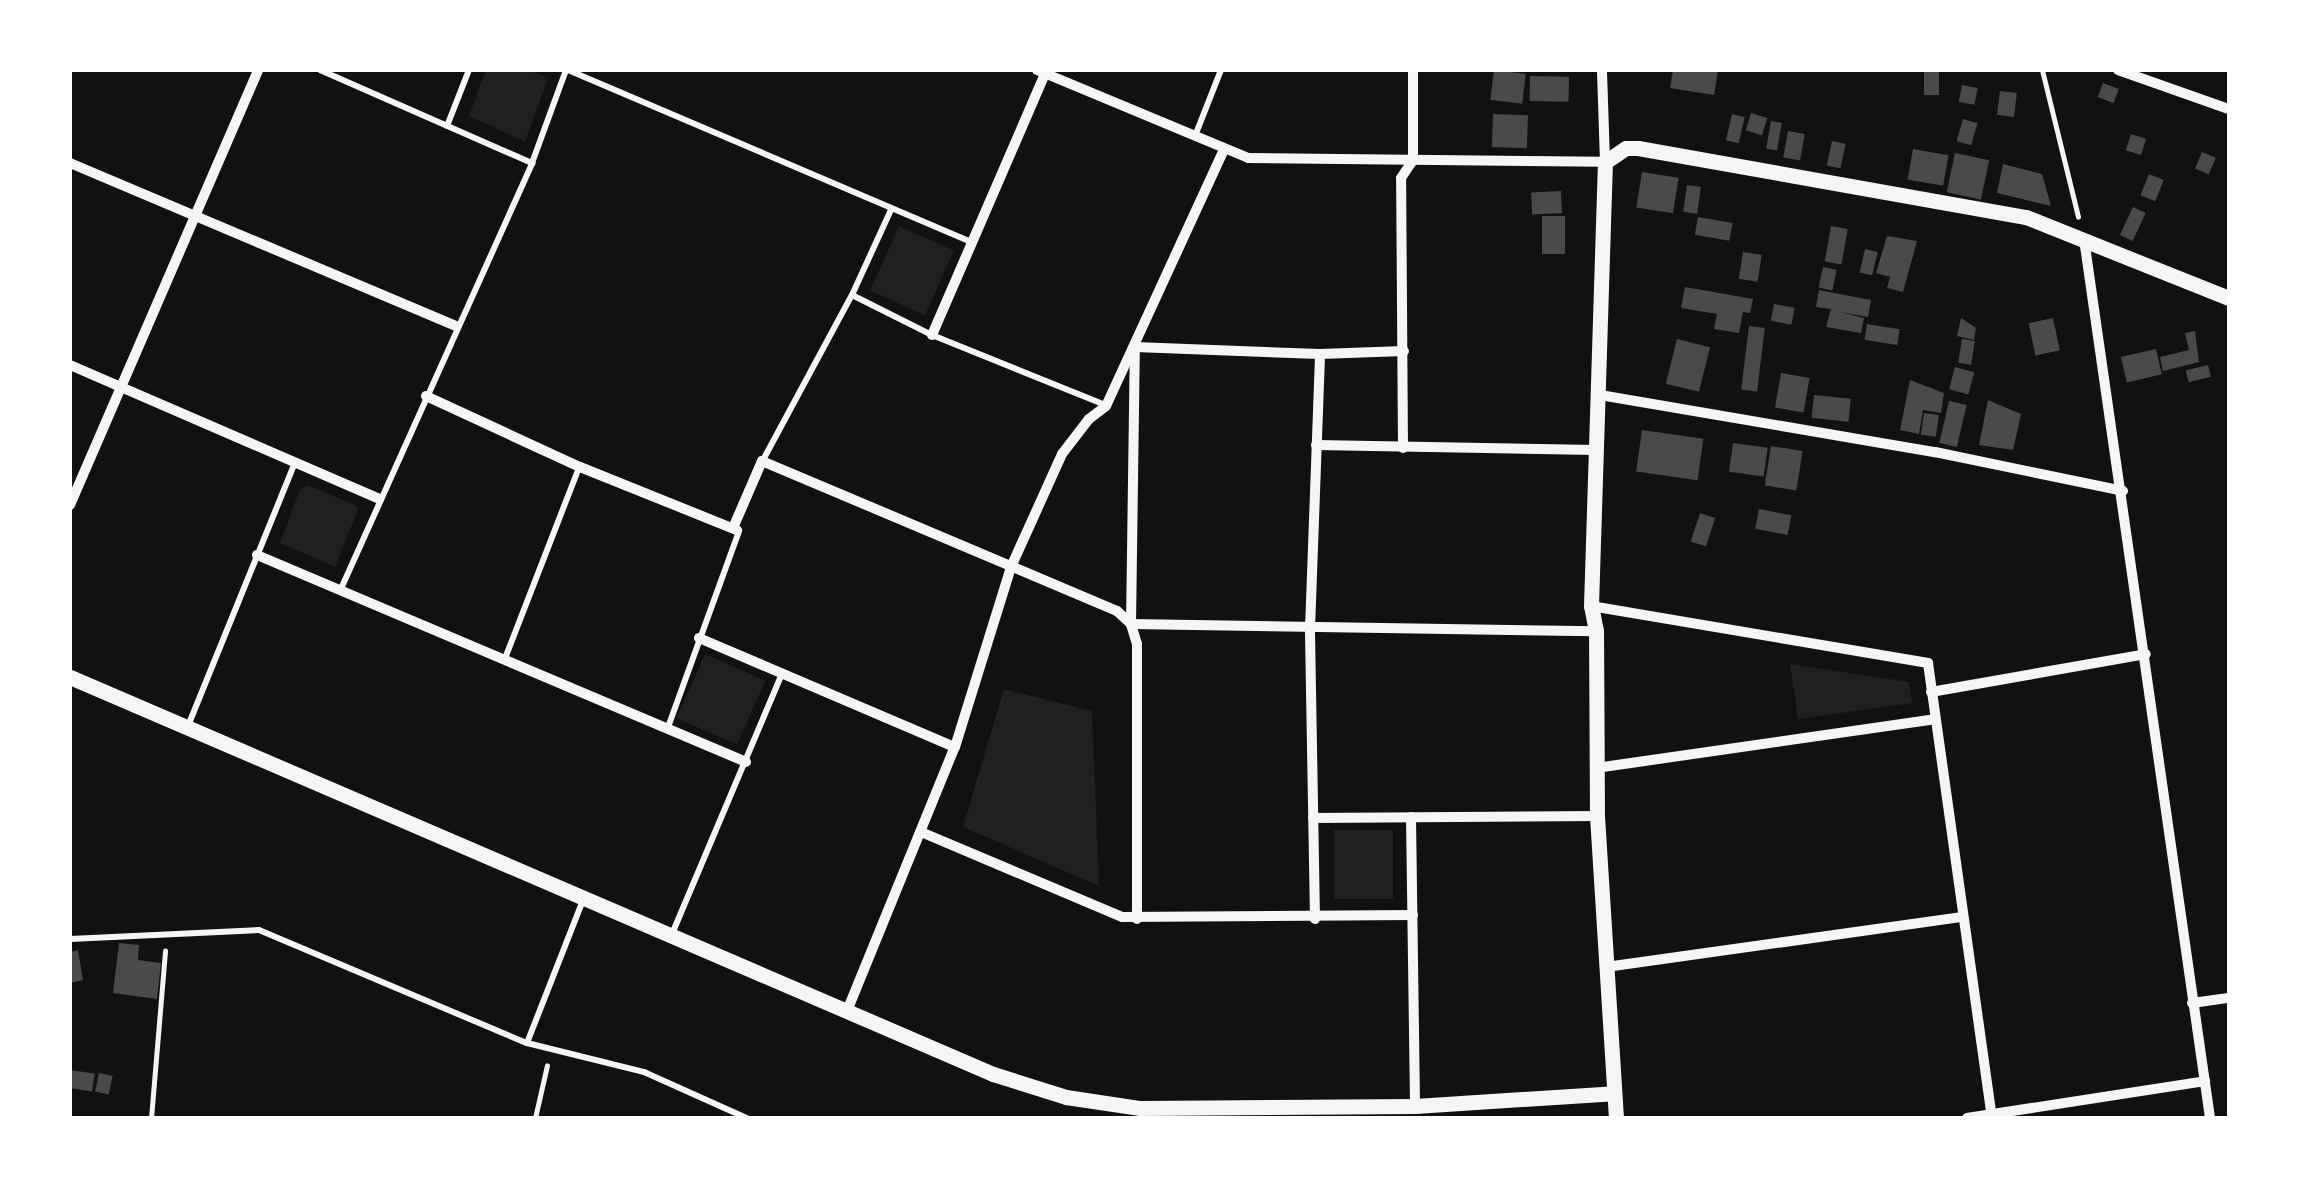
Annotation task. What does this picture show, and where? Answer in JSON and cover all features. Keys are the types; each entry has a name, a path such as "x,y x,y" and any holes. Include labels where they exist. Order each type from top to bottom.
{"street":[{"path":"70,505 118,386 258,70"},
{"path":"1403,448 1401,178 1412,160 1413,70"},
{"path":"1602,70 1600,395 1591,606 1596,630 1597,816 1616,1118"},
{"path":"2118,70 2229,108"},
{"path":"932,335 1041,72 1248,158 1604,162 1626,148 1638,148 2026,217 2229,298"},
{"path":"847,1011 955,747 1011,567 1062,454 1106,406 1224,150"},
{"path":"70,163 455,326"},
{"path":"2084,239 2210,1118"},
{"path":"1135,347 1320,354 1404,351"},
{"path":"1135,347 1131,624 1137,644 1137,919"},
{"path":"1316,919 1310,630 1320,354"},
{"path":"70,365 380,498"},
{"path":"1600,395 1935,452 2122,492"},
{"path":"426,396 580,467 736,530 762,461 1117,610 1131,624 1310,630 1596,630"},
{"path":"1316,446 1597,450"},
{"path":"256,555 746,762"},
{"path":"1591,606 1928,662 1991,1114"},
{"path":"699,638 955,747"},
{"path":"1931,692 2146,654"},
{"path":"70,677 1009,1080 1096,1102 1140,1108 1415,1106 1614,1093"},
{"path":"1596,768 1934,719"},
{"path":"1313,818 1597,816"},
{"path":"1410,817 1415,1106"},
{"path":"921,832 1122,917 1316,919 1413,915"},
{"path":"1606,967 1963,917"},
{"path":"2192,1003 2229,998"},
{"path":"1967,1118 2205,1082"}],"lane":[{"path":"320,70 532,163"},
{"path":"447,126 469,70"},
{"path":"340,591 455,326 532,163 568,70 972,242"},
{"path":"1195,136 1221,70"},
{"path":"762,461 852,295 891,210"},
{"path":"852,295 932,335 1106,406"},
{"path":"186,729 294,463"},
{"path":"504,663 580,467"},
{"path":"667,730 736,530"},
{"path":"671,936 782,673"},
{"path":"526,1043 583,900"},
{"path":"70,939 259,930 526,1043 550,1052 644,1072 748,1118"}],"path":[{"path":"2042,70 2084,239"},
{"path":"151,1118 166,933"},
{"path":"535,1118 550,1052"}],"shaded area":[{"path":"486,70 530,70 548,78 525,142 469,116"},
{"path":"899,226 954,250 925,315 870,291"},
{"path":"308,485 359,507 335,567 280,543 300,489"},
{"path":"705,654 765,681 737,745 677,718"},
{"path":"1790,664 1909,682 1912,703 1798,719"},
{"path":"1004,689 1092,711 1099,886 963,827"},
{"path":"1334,830 1393,830 1393,899 1334,899"}],"building":[{"path":"1494,70 1526,74 1522,104 1490,100"},
{"path":"1673,70 1718,70 1714,95 1670,88"},
{"path":"1924,70 1939,70 1939,95 1924,95"},
{"path":"1530,76 1569,77 1569,102 1530,101"},
{"path":"2103,83 2119,89 2113,103 2098,97"},
{"path":"1962,85 1978,88 1974,105 1959,102"},
{"path":"2000,91 2017,93 2014,117 1997,115"},
{"path":"1751,113 1767,118 1762,135 1746,130"},
{"path":"1493,114 1528,115 1527,148 1492,147"},
{"path":"1732,114 1745,117 1739,143 1726,140"},
{"path":"1963,119 1977,123 1971,145 1957,141"},
{"path":"1771,121 1782,123 1777,150 1766,149"},
{"path":"1788,131 1805,134 1800,161 1783,158"},
{"path":"2131,134 2146,139 2141,155 2126,150"},
{"path":"1832,141 1846,144 1840,168 1827,165"},
{"path":"1913,149 1948,155 1943,186 1908,180"},
{"path":"2202,152 2216,158 2209,174 2195,169"},
{"path":"1955,153 1989,160 1981,199 1947,192"},
{"path":"2003,164 2042,174 2051,206 1997,193"},
{"path":"1642,172 1679,178 1673,213 1636,208"},
{"path":"2149,174 2164,180 2155,201 2140,195"},
{"path":"1687,185 1701,187 1697,214 1683,212"},
{"path":"1561,191 1562,213 1532,215 1531,193"},
{"path":"2133,207 2146,213 2133,241 2120,235"},
{"path":"1542,216 1565,216 1565,254 1542,254"},
{"path":"1698,217 1732,223 1729,241 1695,235"},
{"path":"1831,226 1848,229 1841,264 1825,261"},
{"path":"1887,236 1917,241 1903,292 1887,288 1890,277 1876,273"},
{"path":"1865,249 1878,252 1872,275 1860,272"},
{"path":"1743,252 1762,255 1758,282 1739,279"},
{"path":"1823,267 1837,270 1832,290 1819,288"},
{"path":"1685,287 1753,299 1750,313 1743,312 1739,333 1714,329 1717,314 1681,308"},
{"path":"1819,290 1871,300 1868,317 1840,312 1864,318 1861,333 1826,327 1831,309 1816,307"},
{"path":"1774,304 1795,308 1791,325 1771,321"},
{"path":"1961,318 1976,328 1974,340 1957,336"},
{"path":"2053,318 2060,350 2035,355 2029,323"},
{"path":"1867,324 1900,329 1897,345 1864,340"},
{"path":"1749,326 1765,328 1757,391 1741,390"},
{"path":"2195,331 2199,362 2163,371 2160,357 2189,350 2185,333"},
{"path":"1677,339 1710,347 1699,392 1666,384"},
{"path":"1962,339 1975,341 1971,365 1958,363"},
{"path":"2156,349 2162,374 2127,382 2121,357"},
{"path":"2208,365 2211,377 2189,382 2186,371"},
{"path":"1955,367 1974,372 1968,394 1949,389"},
{"path":"1781,373 1810,378 1803,413 1775,407"},
{"path":"1910,380 1944,393 1941,413 1923,410 1919,434 1900,430"},
{"path":"1814,395 1851,399 1848,422 1812,418"},
{"path":"1988,400 2021,414 2013,450 1979,445"},
{"path":"1949,401 1967,405 1957,447 1939,443"},
{"path":"1924,413 1939,415 1936,437 1921,435"},
{"path":"1642,430 1703,439 1698,480 1636,472"},
{"path":"1733,443 1768,448 1764,477 1729,472"},
{"path":"1771,446 1803,451 1796,491 1765,486"},
{"path":"1759,509 1791,515 1788,535 1755,529"},
{"path":"1700,513 1715,518 1706,546 1691,542"},
{"path":"119,943 139,945 138,960 161,963 157,999 113,993"},
{"path":"78,950 83,980 70,983 70,952"},
{"path":"71,1070 95,1074 92,1092 70,1088"},
{"path":"99,1073 113,1076 109,1094 95,1092"}]}
